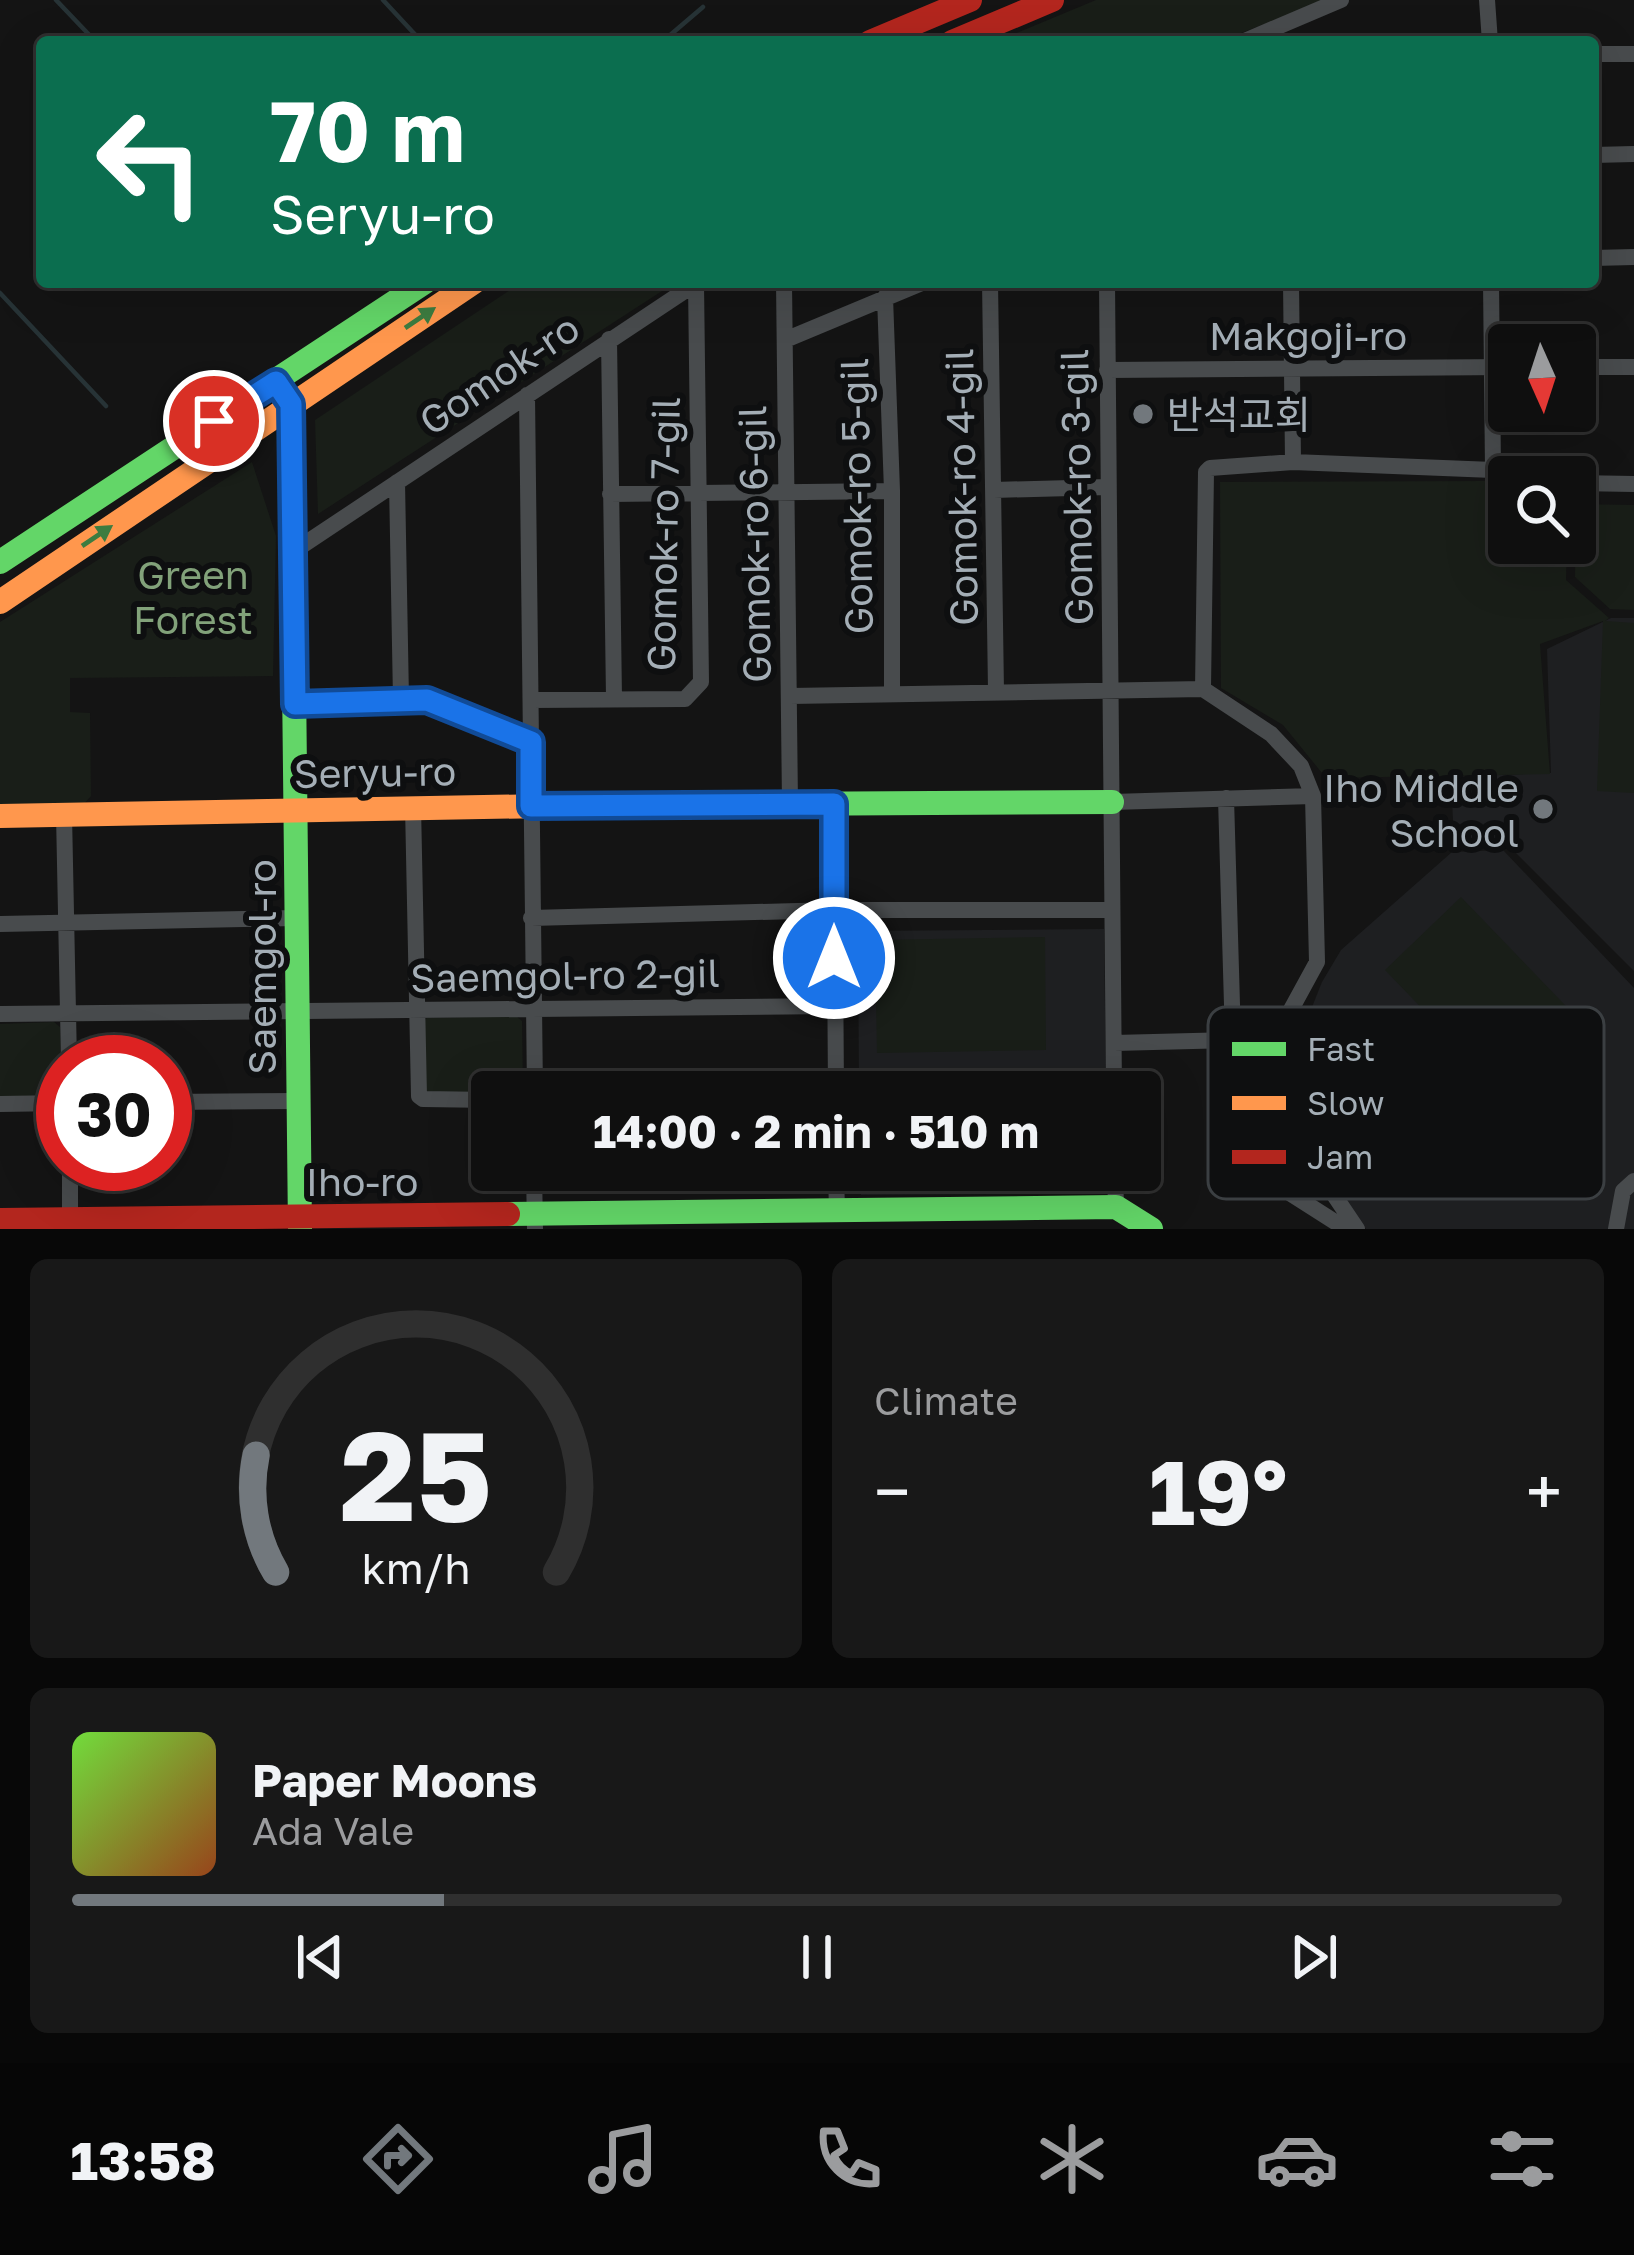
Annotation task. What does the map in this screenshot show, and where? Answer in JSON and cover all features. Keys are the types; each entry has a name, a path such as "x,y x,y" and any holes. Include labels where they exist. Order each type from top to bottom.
{"street":[{"path":"884,36 970,0"},
{"path":"966,36 1052,0"},
{"path":"1258,36 1341,0"},
{"path":"1487,0 1490,36"},
{"path":"1599,54 1634,54"},
{"path":"1599,155 1634,154"},
{"path":"1599,258 1634,257"},
{"path":"0,562 416,288"},
{"path":"0,602 465,288"},
{"name":"Gomok-ro","path":"294,551 689,288"},
{"name":"Gomok-ro 7-gil","path":"530,700 685,699 700,682 697,288"},
{"name":"Gomok-ro 6-gil","path":"784,288 790,804"},
{"path":"784,340 909,288"},
{"name":"Gomok-ro 4-gil","path":"990,288 996,691"},
{"name":"Gomok-ro 3-gil","path":"1107,288 1114,1071"},
{"path":"1291,288 1293,463"},
{"path":"1492,288 1496,324"},
{"name":"Gomok-ro 5-gil","path":"885,298 892,694"},
{"path":"610,339 614,698"},
{"name":"Makgoji-ro","path":"1107,370 1488,367"},
{"path":"1596,367 1634,367"},
{"path":"276,382 291,404"},
{"path":"526,395 534,1071"},
{"name":"Saemgol-ro","path":"291,404 300,1223"},
{"path":"1203,689 1206,472 1210,468 1293,463 1488,472"},
{"name":"Gomok-ro","path":"397,482 401,699"},
{"path":"1596,483 1634,484"},
{"path":"994,490 1108,487"},
{"path":"610,494 892,491"},
{"path":"790,695 1203,689 1271,734 1300,766 1313,796 1317,962 1292,1007"},
{"path":"295,704 427,700 531,742"},
{"path":"1112,802 1313,796"},
{"path":"1226,798 1232,1007"},
{"name":"Seryu-ro","path":"0,816 413,806 1112,802"},
{"path":"834,804 836,1071"},
{"path":"413,806 419,1096 471,1100"},
{"path":"64,814 68,1035"},
{"path":"531,918 834,910 1112,910"},
{"path":"0,924 297,917"},
{"name":"Saemgol-ro 2-gil","path":"0,1014 834,1006"},
{"path":"1114,1043 1208,1041"},
{"path":"192,1102 298,1101"},
{"path":"0,1104 36,1103"},
{"path":"1616,1229 1623,1191 1634,1181"},
{"path":"70,1191 70,1224"},
{"path":"534,1222 535,1191"},
{"path":"836,1191 836,1213"},
{"path":"1115,1191 1115,1207 1150,1229"},
{"path":"1299,1199 1346,1229"},
{"path":"1337,1199 1357,1229"},
{"name":"Iho-ro","path":"0,1220 70,1224 755,1221 836,1213 1115,1207"}],"shaded area":[{"name":"Iho Middle School","path":"1611,618 1634,618 1634,971 1505,842 1454,843 1451,777 1551,773 1547,649"},
{"path":"1503,850 1634,988 1634,1229 1366,1229 1338,1199 1604,1199 1604,1007 1312,1007 1341,950 1452,852"},
{"path":"1104,929 1106,1071 859,1071 858,931"},
{"path":"861,1191 1107,1191 1107,1193 861,1195"}],"green space":[{"path":"1096,0 1326,0 1233,36 1009,36"},
{"path":"513,288 667,288 318,514 315,420"},
{"name":"Green Forest","path":"252,462 276,536 273,676 70,678 70,712 90,713 91,796 81,807 0,809 0,622"},
{"path":"1220,482 1488,482 1488,564 1566,564 1566,580 1609,618 1605,621 1634,623 1634,793 1597,791 1603,621 1540,644 1550,774 1326,778 1283,725 1221,688"},
{"path":"1596,504 1634,505 1634,610 1610,609 1575,577 1575,564 1596,564"},
{"path":"1461,897 1567,1007 1421,1007 1385,970"},
{"path":"1045,937 1046,1050 877,1053 875,940"},
{"path":"516,1016 522,1021 523,1071 471,1071 471,1094 429,1095 423,1089 421,1023 427,1018"},
{"path":"54,1022 60,1027 60,1035 36,1035 36,1096 0,1097 0,1024"}],"waterway":[{"path":"56,0 90,36"},
{"path":"383,0 416,36"},
{"path":"669,36 703,7"},
{"path":"0,293 106,406"}],"traffic: fast":[{"path":"0,562 416,288"},
{"path":"284,393 291,404 300,1229"},
{"path":"598,805 1112,802"},
{"path":"508,1214 1116,1207 1151,1229"}],"traffic: slow":[{"path":"0,602 465,288"},
{"path":"0,816 598,805"}],"traffic: jam":[{"path":"884,36 970,0"},
{"path":"966,36 1052,0"},
{"path":"0,1220 508,1214"}],"place":[{"name":"반석교회","path":"1143,414"},
{"name":"Iho Middle School","path":"1543,809"}],"route":[{"path":"214,421 276,382 291,404 295,704 427,700 531,742 531,806 834,804 834,958"}]}
